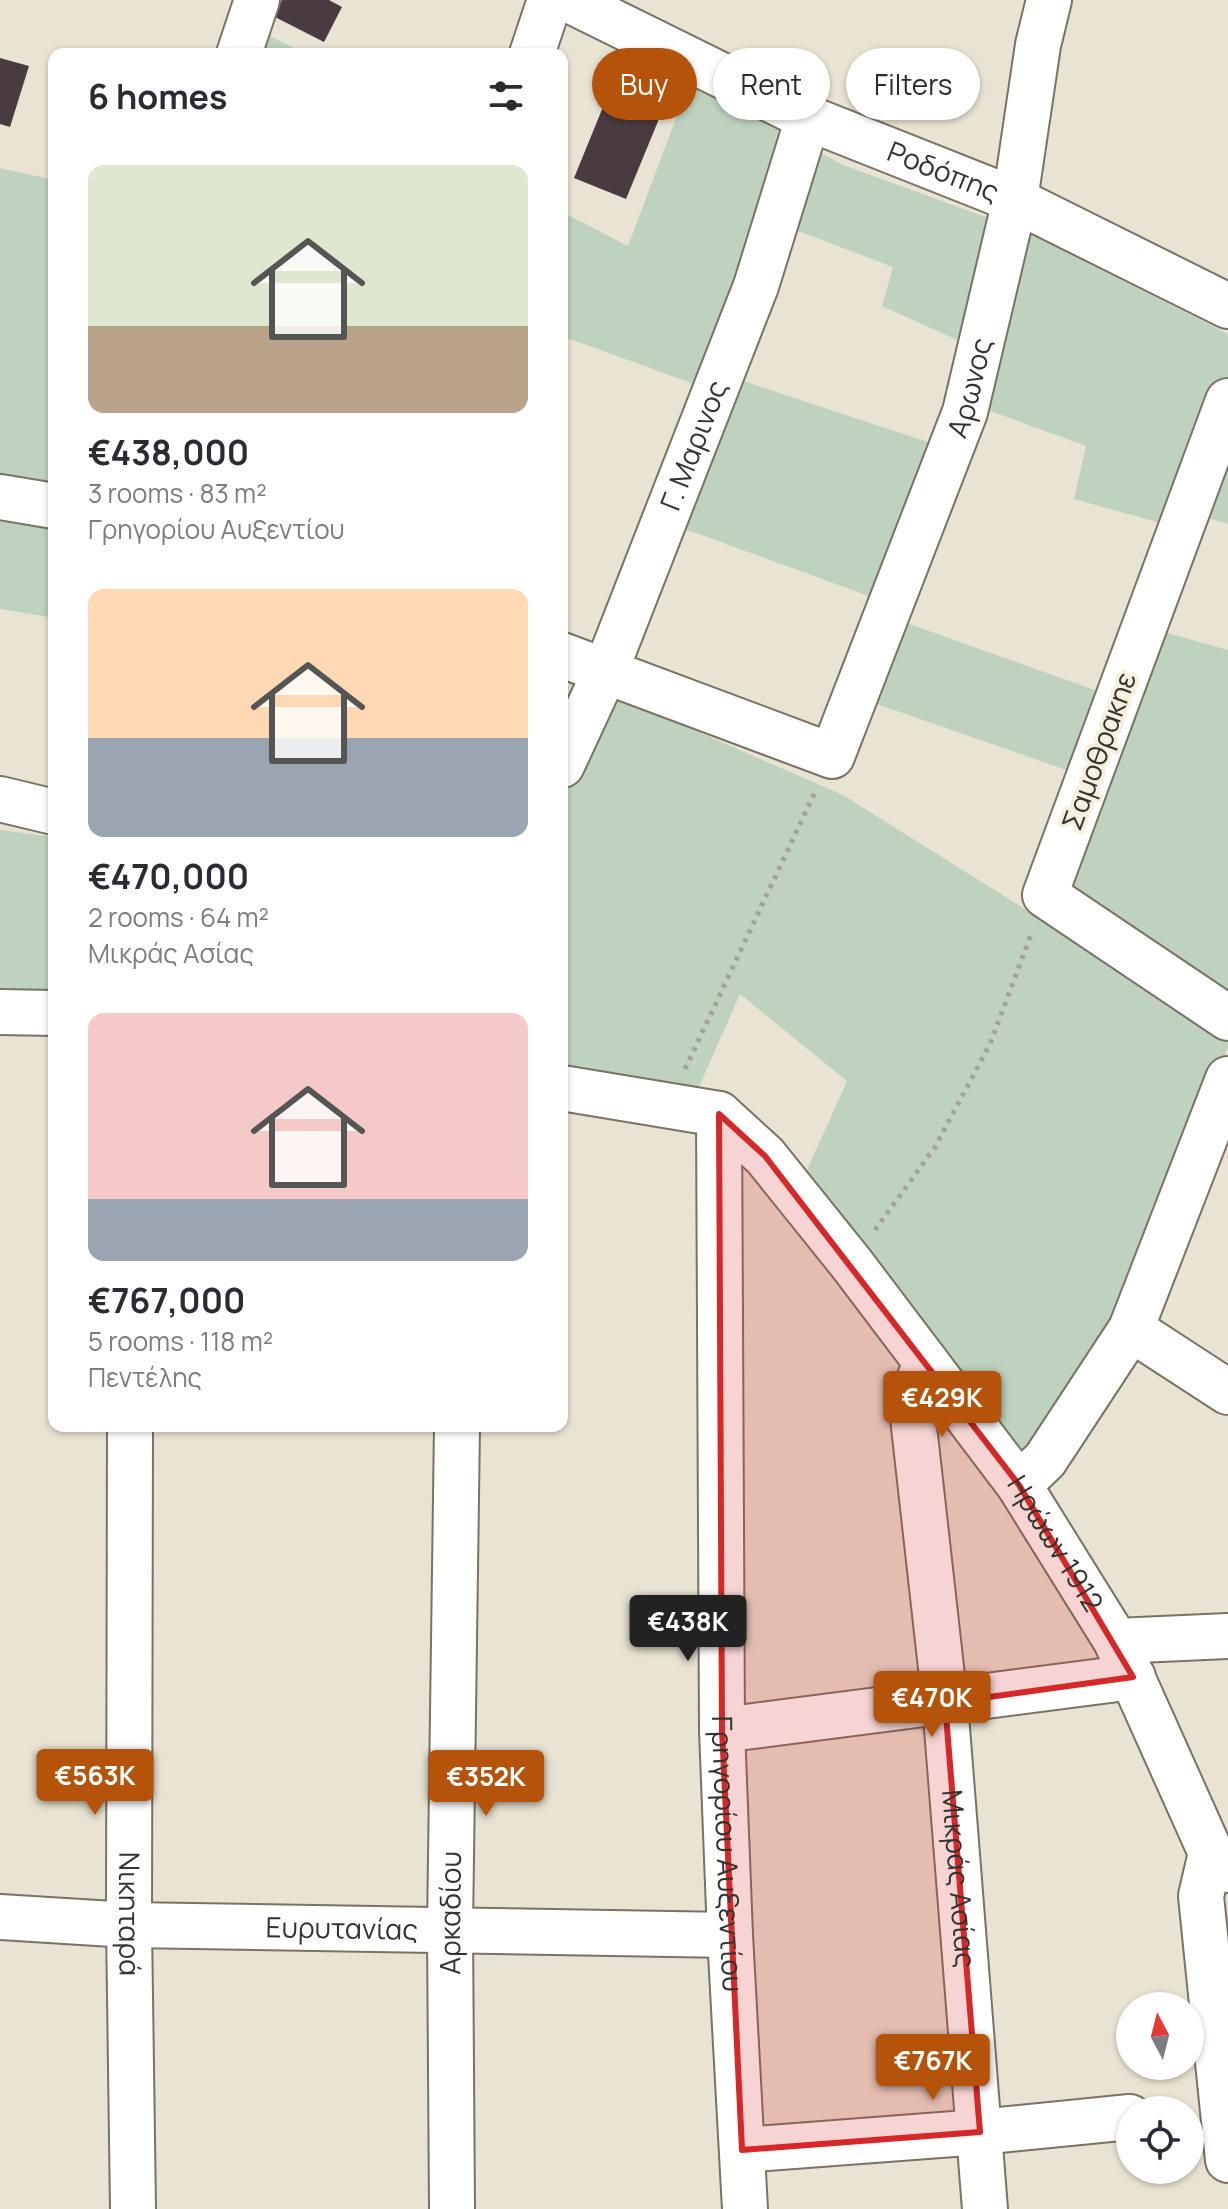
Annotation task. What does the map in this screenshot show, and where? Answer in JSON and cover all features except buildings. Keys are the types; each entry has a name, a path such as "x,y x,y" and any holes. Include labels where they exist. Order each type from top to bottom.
{"street":[{"path":"241,48 257,0"},
{"path":"534,48 550,0"},
{"name":"Ροδόπης","path":"569,0 713,71"},
{"name":"Αρωνος","path":"832,756 965,412 1015,200 1038,45 1049,0"},
{"name":"Γ. Μαρινος","path":"568,752 606,670 756,286 807,120"},
{"name":"Ροδόπης","path":"813,120 1015,200 1228,306"},
{"name":"Σαμοθρακηε","path":"1045,895 1228,401"},
{"path":"0,497 48,505"},
{"path":"568,657 832,756"},
{"path":"0,799 48,811"},
{"path":"1045,895 1228,1018"},
{"path":"0,1012 48,1013"},
{"path":"1019,1485 1045,1460 1131,1329 1228,1079"},
{"path":"568,1089 719,1114"},
{"name":"Ηρώων 1912","path":"719,1114 765,1156 851,1263 1019,1485 1125,1659 1220,1862"},
{"name":"Γρηγορίου Αυξεντίου","path":"719,1114 722,1730 745,2209"},
{"path":"1131,1329 1228,1392"},
{"name":"Μικράς Ασίας","path":"926,1362 911,1400 945,1703 985,2209"},
{"name":"Νικηταρά","path":"130,1432 129,1925 133,2209"},
{"name":"Αρκαδίου","path":"452,2209 450,1929 457,1432"},
{"path":"722,1730 945,1703 1228,1636"},
{"path":"1220,1862 1201,1896 1206,2109 1228,2160"},
{"name":"Ευρυτανίας","path":"0,1917 129,1925 730,1935"},
{"path":"742,2150 1116,2118"}],"path":[{"path":"668,1106 832,756"},
{"path":"851,1263 935,1147 990,1044 1045,895"}],"highlighted area":[{"path":"719,1114 765,1156 1019,1485 1133,1677 945,1703 980,2132 742,2150 722,1730"}],"green space":[{"path":"262,32 294,48 255,48"},
{"path":"697,85 713,94 713,120 761,120 843,165 1027,232 1228,334 1228,524 1205,517 1161,523 1074,499 1086,446 980,407 988,354 882,306 893,267 772,221 710,370 928,442 874,598 674,525 724,395 568,338 568,215 628,246 675,120 697,120"},
{"path":"0,168 48,179 48,617 0,609"},
{"path":"898,620 1131,703 1160,631 1228,650 1228,1047 1118,1318 1023,1454 804,1177 847,1081 740,994 698,1089 568,1074 568,785 609,693 843,795 1047,923 1104,783 868,701"},
{"path":"0,830 48,836 48,994 0,991"}]}
